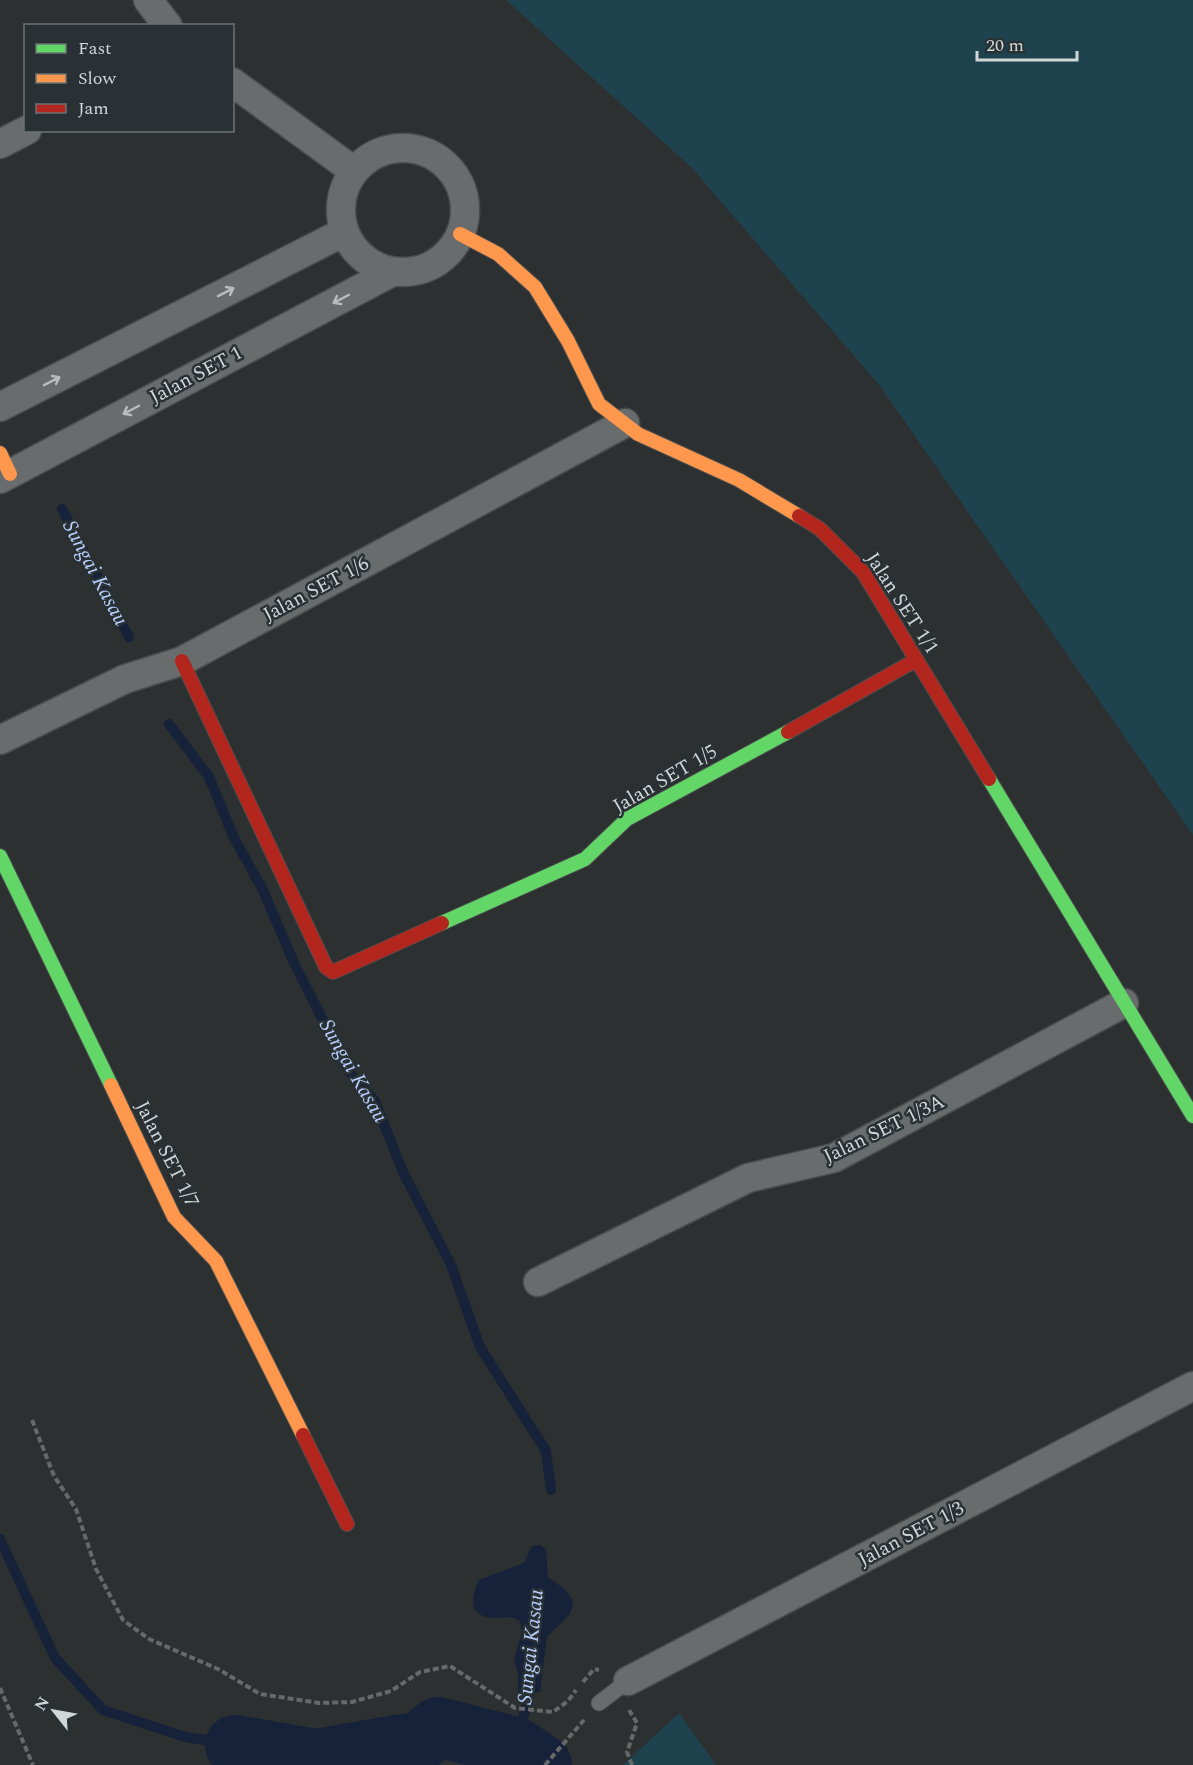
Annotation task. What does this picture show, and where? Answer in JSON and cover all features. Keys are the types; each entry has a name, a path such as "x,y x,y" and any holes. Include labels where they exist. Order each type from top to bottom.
{"street":[{"path":"148,0 166,24"},
{"path":"234,83 354,171"},
{"path":"0,144 24,132"},
{"path":"407,148 426,152 442,162 456,177 463,195 464,215 460,234 449,252 433,264 413,272 392,272 377,267 363,259 352,247 344,232 341,211 344,190 354,171 369,158 387,150 407,148"},
{"path":"0,407 344,232"},
{"name":"Jalan SET 1/1","path":"460,234 498,254 535,287 567,341 599,404 638,434 739,480 820,529 863,572 1193,1116"},
{"name":"Jalan SET 1","path":"3,468 392,272"},
{"name":"Jalan SET 1/6","path":"0,741 125,679 182,661 625,423"},
{"name":"Jalan SET 1/5","path":"182,661 321,959 333,972 585,859 627,819 826,712 916,660"},
{"name":"Jalan SET 1/7","path":"0,856 174,1217 216,1261 347,1524"},
{"name":"Jalan SET 1/3A","path":"538,1282 748,1178 834,1158 1124,1003"},
{"name":"Jalan SET 1/3","path":"628,1681 1193,1386"}],"lane":[{"path":"599,1703 628,1681"}],"path":[{"path":"32,1420 54,1476 76,1509 96,1569 123,1620 149,1639 218,1670 260,1694 319,1703 352,1702 391,1691 420,1672 450,1666 514,1708 553,1712"},
{"path":"0,1688 33,1765"},
{"path":"546,1765 599,1703"}],"shaded area":[{"path":"506,0 1193,0 1193,835 880,386 692,168"},
{"path":"679,1713 716,1765 623,1765"}],"water":[{"path":"540,1545 546,1550 548,1577 567,1592 573,1605 568,1616 547,1637 540,1692 518,1693 518,1673 514,1659 522,1632 520,1621 510,1617 492,1618 481,1615 476,1611 473,1602 479,1580 524,1563 532,1546"}],"waterway":[{"name":"Sungai Kasau","path":"62,509 129,637"},
{"name":"Sungai Kasau","path":"169,724 209,777 234,838 263,890 294,963 350,1073 375,1101 402,1170 451,1265 480,1347 546,1451 551,1490"},
{"path":"0,1539 55,1658 103,1710 185,1737 235,1745 226,1765"},
{"name":"Sungai Kasau","path":"516,1747 529,1694 530,1680"},
{"path":"235,1745 316,1759 418,1743 438,1727 516,1747 542,1765"}],"traffic: fast":[{"path":"442,923 585,859 627,819 788,732"},
{"path":"989,779 1193,1116"},
{"path":"0,856 111,1085"}],"traffic: slow":[{"path":"460,234 498,254 535,287 568,341 599,404 638,434 739,480 799,516"},
{"path":"0,453 10,474"},
{"path":"111,1085 174,1217 216,1261 303,1435"}],"traffic: jam":[{"path":"799,516 820,529 863,572 989,779"},
{"path":"788,732 916,660"},
{"path":"182,661 326,967 333,972 442,923"},
{"path":"303,1435 347,1524"}]}
